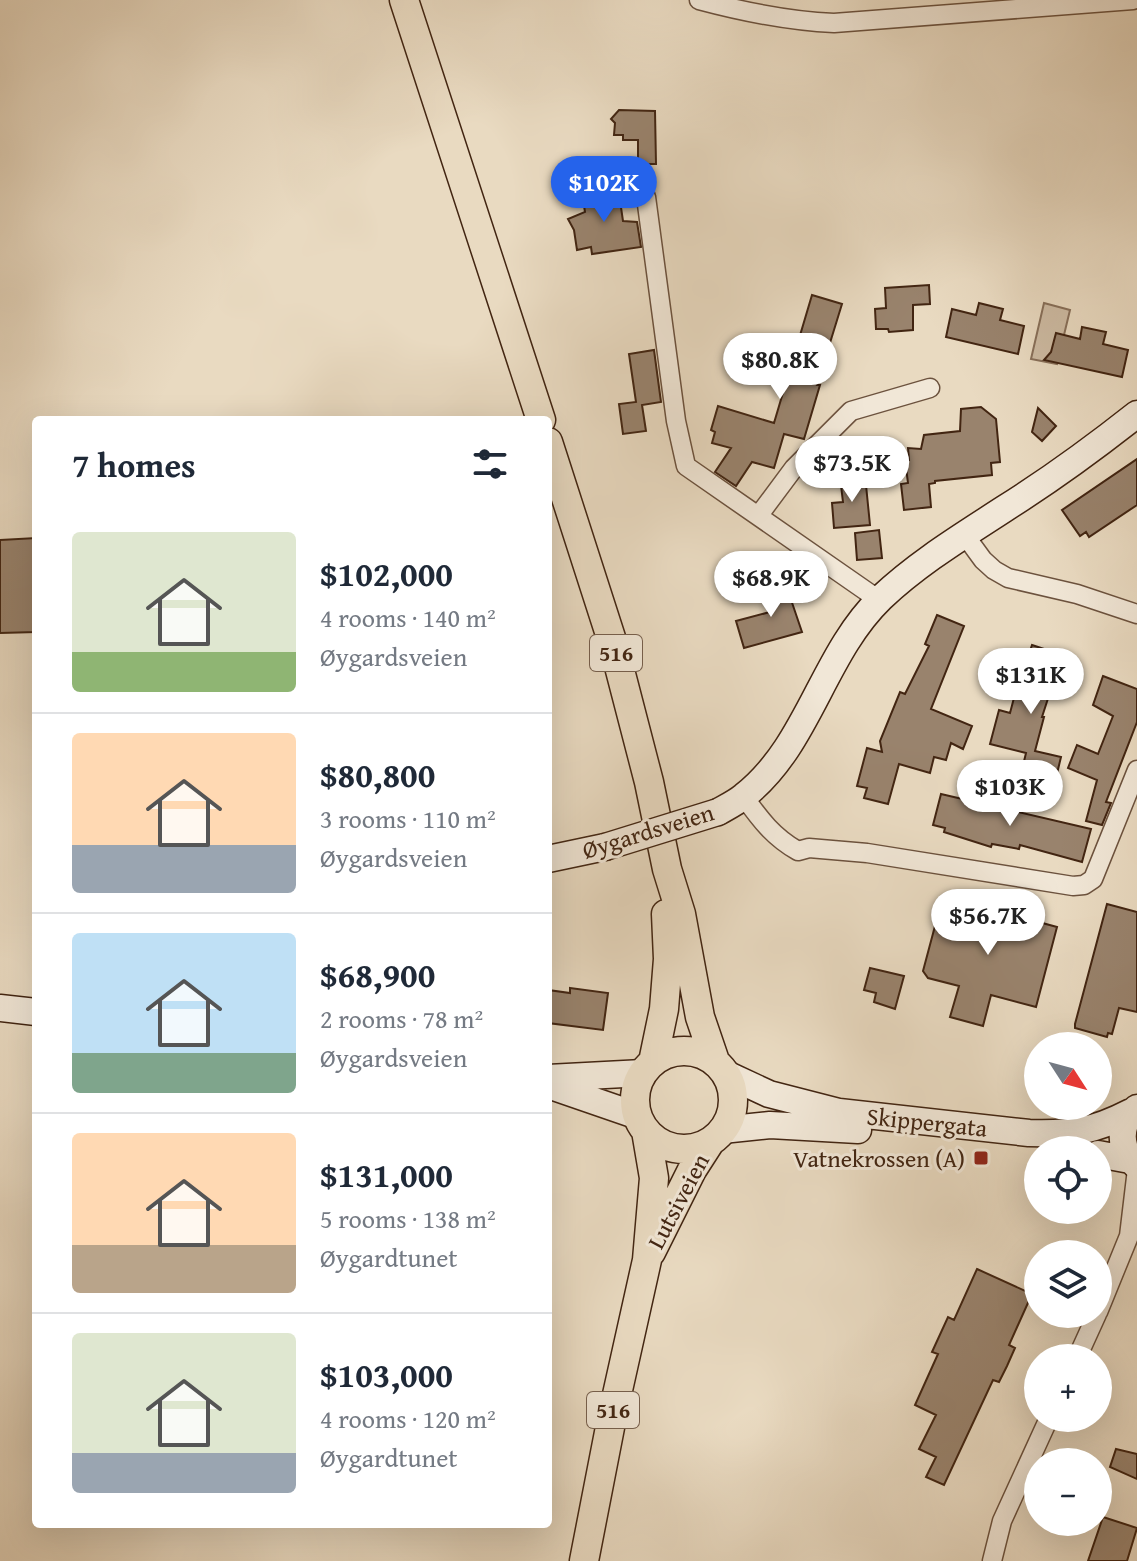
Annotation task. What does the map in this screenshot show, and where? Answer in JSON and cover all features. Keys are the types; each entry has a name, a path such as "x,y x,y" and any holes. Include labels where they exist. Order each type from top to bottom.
{"main road":[{"path":"404,0 540,416"},
{"name":"Øygardsveien","path":"552,858 605,847 718,812 744,797 790,744 853,630 879,600 912,570 1057,474 1137,414"},
{"name":"516","path":"552,454 614,647 649,782 667,869 681,914 700,1017 732,1090 733,1107 716,1136"},
{"name":"516","path":"642,1123 635,1099 648,1068 664,1009 667,869"},
{"path":"0,1008 32,1012"},
{"path":"552,1078 648,1068 673,1052 690,1051 720,1067"},
{"name":"Skippergata","path":"720,1067 769,1094 827,1110 1000,1131 1061,1134 1100,1128 1134,1110"},
{"path":"552,1087 642,1123 659,1142 677,1148 694,1148 716,1136"},
{"name":"Skippergata","path":"1134,1110 1125,1123 1122,1136 1124,1148 1135,1165"},
{"name":"Lutsiveien","path":"584,1561 647,1260 654,1178 642,1123"},
{"name":"Skippergata","path":"716,1136 770,1125 1024,1146"},
{"name":"Lutsiveien","path":"647,1260 692,1170 716,1136"},
{"path":"1112,1158 1135,1165"}],"street":[{"path":"699,0 793,21 834,23 1133,0"},
{"path":"646,197 676,421 686,466 879,600"},
{"path":"759,515 794,468 851,411 930,388"},
{"path":"964,534 983,560 1008,578 1077,594 1137,614"},
{"path":"744,797 769,830 781,842 798,851 829,849 867,853 1073,886 1084,885 1093,879 1137,770"},
{"path":"1112,1280 1133,1231 1135,1165"},
{"path":"992,1561 1002,1521 1043,1432"}],"shaded area":[{"path":"1044,303 1070,310 1057,364 1031,359"}],"building":[{"path":"619,110 655,111 656,164 638,164 638,140 623,140 623,135 614,135 615,123 611,119"},
{"path":"618,187 623,221 637,222 641,247 592,254 591,247 577,250 574,230 568,219 585,212 582,193"},
{"path":"929,285 930,304 913,305 913,330 889,332 888,329 876,329 875,309 886,308 885,288"},
{"path":"812,295 842,304 804,439 784,434 774,468 752,462 736,486 715,472 731,448 712,443 715,432 711,430 718,406 774,423"},
{"path":"979,303 1003,309 1000,320 1024,326 1018,354 946,337 952,309 976,315"},
{"path":"1082,327 1106,332 1103,344 1128,350 1122,377 1044,360 1051,352 1056,333 1080,339"},
{"path":"654,350 661,402 642,405 646,431 623,434 619,404 636,402 629,354"},
{"path":"981,407 996,419 1000,462 991,463 992,475 935,481 929,484 931,507 904,510 901,484 908,483 905,460 909,460 908,448 921,449 924,435 960,431 961,409"},
{"path":"1038,408 1056,426 1042,441 1032,432"},
{"path":"1137,459 1137,505 1089,537 1086,532 1080,536 1062,510"},
{"path":"865,475 870,525 834,528 832,503 843,502 840,477"},
{"path":"879,530 882,558 857,560 855,533"},
{"path":"32,538 32,632 0,633 0,540"},
{"path":"785,582 802,632 744,648 736,621 770,612 763,588"},
{"path":"937,615 964,626 931,709 972,726 963,749 951,743 946,760 934,757 930,773 899,764 888,804 864,798 867,788 857,786 867,748 882,752 880,741 900,692 905,694 929,646 925,644"},
{"path":"1032,645 1062,655 1058,667 1062,668 1056,685 1053,683 1035,751 1061,757 1054,786 1020,778 1026,753 990,744 999,710 1010,713 1025,656 1028,657"},
{"path":"1103,676 1137,689 1137,722 1106,802 1111,803 1102,825 1086,821 1097,780 1068,768 1077,745 1098,754 1113,716 1093,705"},
{"path":"941,794 1091,829 1082,862 1020,845 1019,849 992,844 991,847 944,832 945,828 933,825"},
{"path":"943,896 1057,927 1036,1007 991,995 983,1026 950,1017 959,986 928,978 923,971"},
{"path":"1107,904 1137,912 1137,1012 1119,1008 1112,1034 1089,1032 1075,1028"},
{"path":"870,968 904,976 895,1009 874,1002 876,993 864,990"},
{"path":"570,988 608,993 603,1030 552,1024 552,991 570,993"},
{"path":"977,1269 1024,1290 1024,1312 1009,1345 1015,1348 999,1382 993,1380 944,1485 926,1477 936,1457 919,1449 936,1415 915,1405 938,1354 932,1352 948,1317 954,1320"},
{"path":"1116,1449 1137,1454 1137,1479 1112,1468"},
{"path":"1112,1520 1137,1528 1127,1561 1088,1561 1097,1536 1112,1536"}],"place":[{"name":"Vatnekrossen (A)","path":"981,1158"}]}
